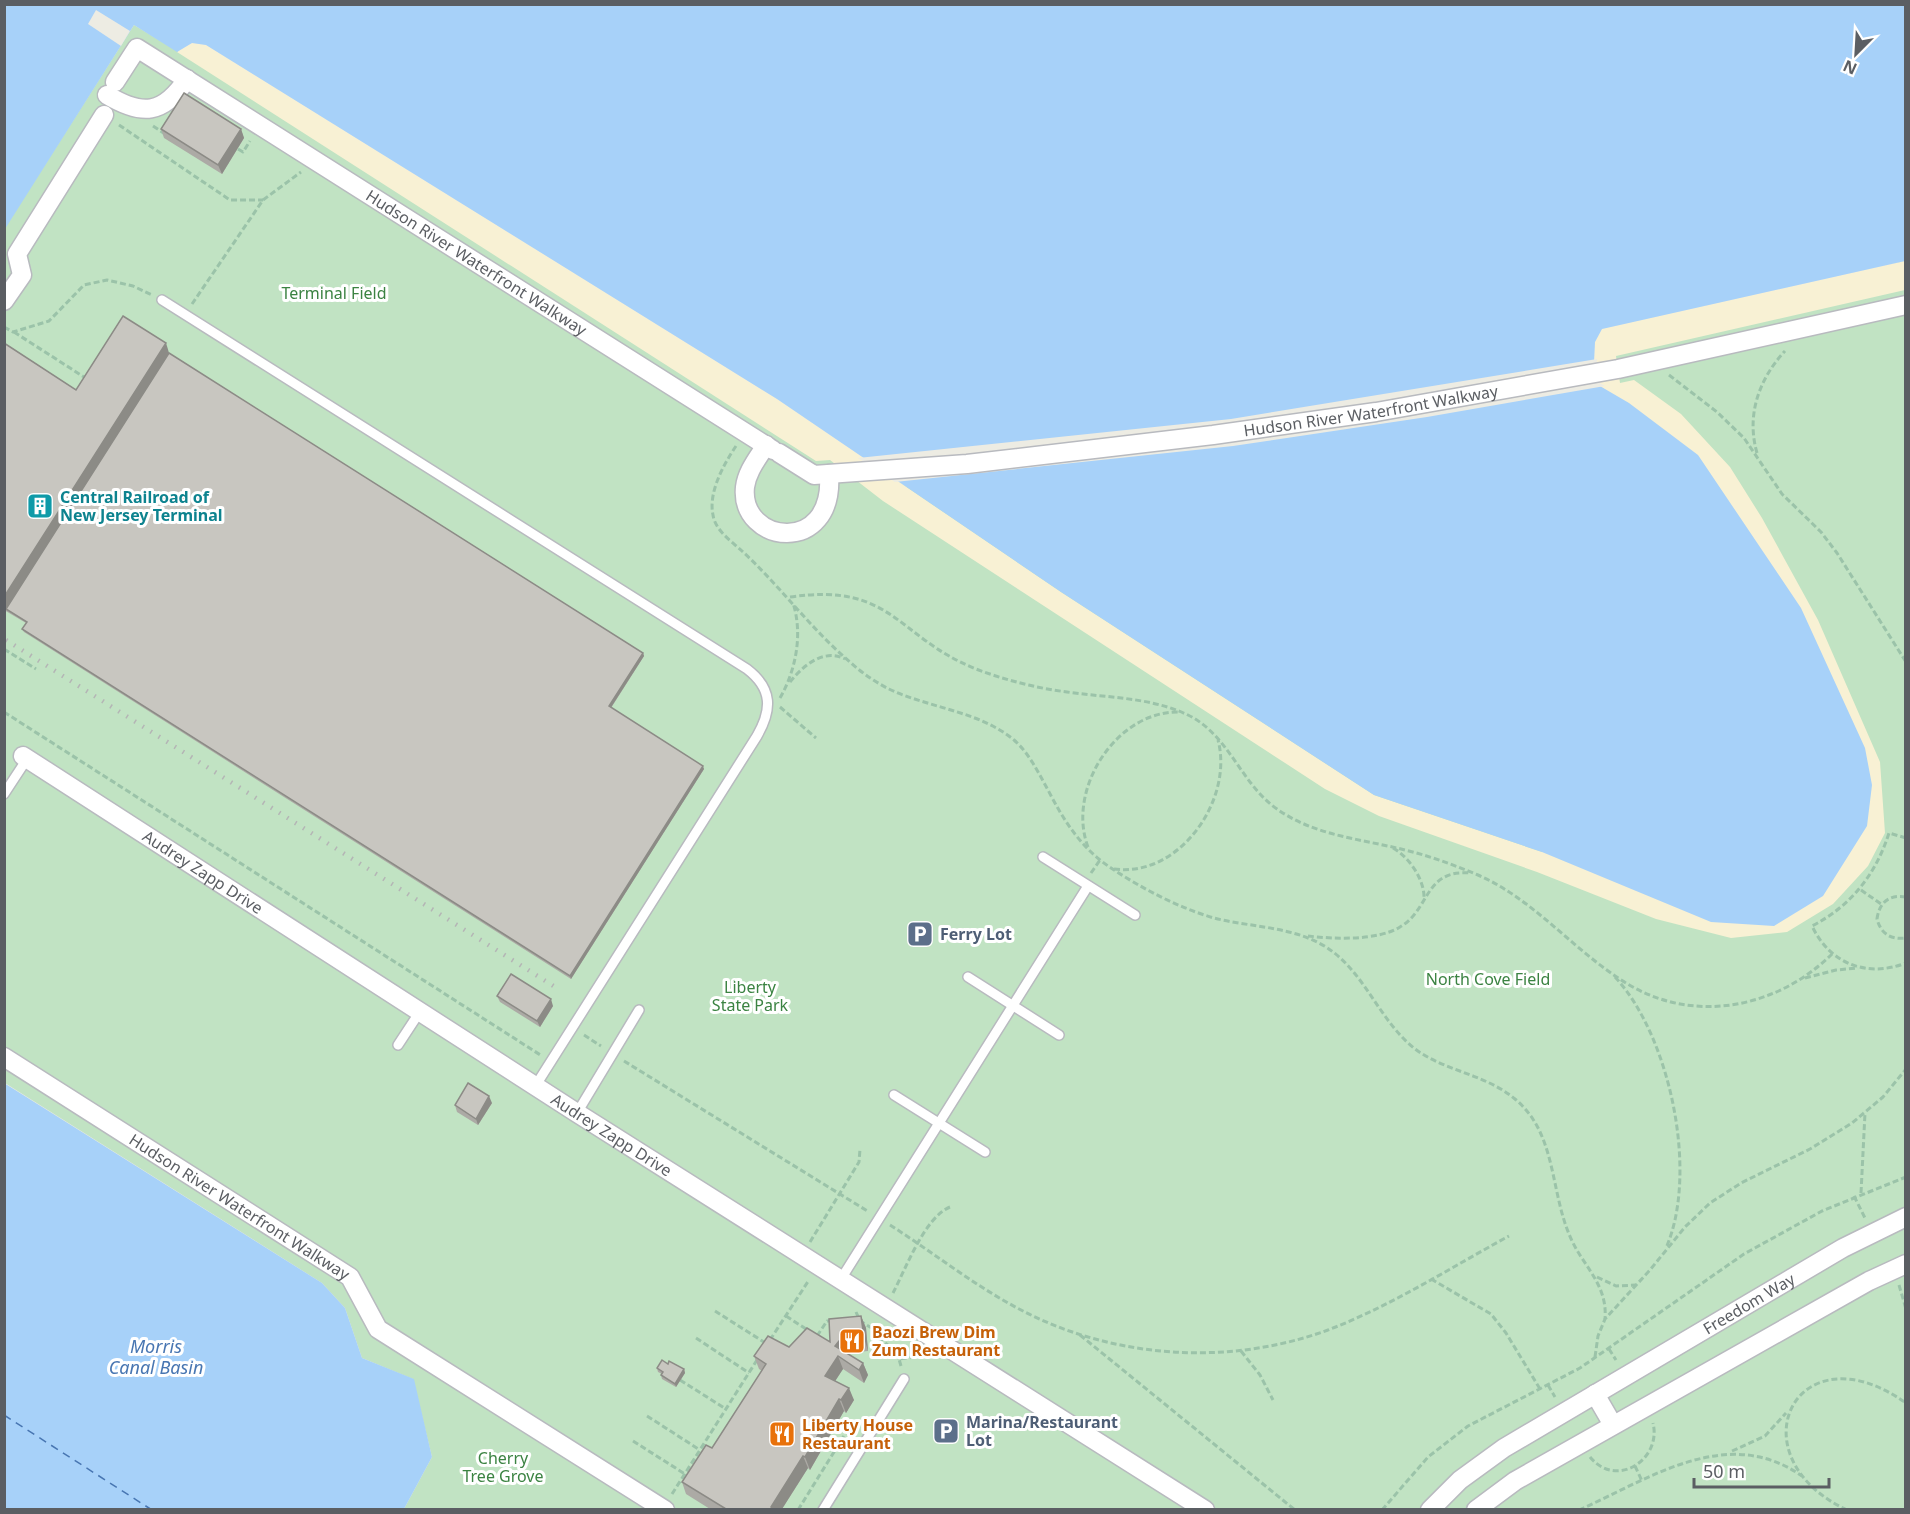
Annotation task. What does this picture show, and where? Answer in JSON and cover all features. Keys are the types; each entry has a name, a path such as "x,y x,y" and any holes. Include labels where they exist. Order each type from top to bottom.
{"street":[{"name":"Hudson River Waterfront Walkway","path":"4,301 22,275 17,254 137,48 814,475 1119,447 1294,424 1618,369 1905,305"},
{"path":"108,96 131,108 150,109 169,101 187,79"},
{"path":"773,449 752,468 745,488 751,514 770,530 799,532 817,521 823,514 837,474"},
{"name":"Audrey Zapp Drive","path":"25,758 421,1010 577,1113 1204,1509"},
{"name":"Hudson River Waterfront Walkway","path":"4,1057 350,1277 378,1329 664,1509"},
{"name":"Freedom Way","path":"1430,1509 1460,1480 1489,1458 1872,1232 1905,1217"},
{"path":"1476,1509 1515,1481 1899,1267"},
{"path":"1595,1394 1613,1425"}],"lane":[{"path":"162,300 186,313 693,637 747,669 763,684 769,701 768,712 761,729 536,1085"},
{"path":"4,794 25,758"},
{"path":"1043,857 1135,915"},
{"path":"841,1279 1088,886"},
{"path":"968,977 1059,1035"},
{"path":"398,1045 421,1010"},
{"path":"577,1113 639,1010"},
{"path":"894,1095 985,1152"},
{"path":"824,1509 904,1379"}],"path":[{"path":"108,96 230,200 263,201"},
{"path":"186,313 263,201 318,161"},
{"path":"13,332 49,321 84,285 107,280 133,286 162,300"},
{"path":"4,327 93,383"},
{"path":"1758,457 1753,420 1758,394 1772,367 1791,346"},
{"path":"1650,362 1722,416 1744,438 1782,494 1821,532 1837,553 1905,662"},
{"path":"745,431 723,467 714,495 712,514 725,536 790,597 849,662 873,680 901,694 974,719 1010,737 1032,762 1066,824 1089,850 1112,868 1198,913 1303,936 1356,936 1387,933 1406,923 1434,884 1447,876 1462,873 1481,877"},
{"path":"790,597 834,594 863,600 889,612 943,652 977,669 1040,687 1143,700 1182,712 1202,723 1217,737 1263,796 1287,816 1320,831 1437,859 1481,877 1520,899 1633,987 1661,998 1710,1007 1758,1000 1798,981 1836,970 1888,968 1905,963"},
{"path":"790,597 796,612 795,660 787,684 776,705 816,738"},
{"path":"4,649 36,669"},
{"path":"787,684 808,664 826,656 834,655 849,662"},
{"path":"4,712 551,1061"},
{"path":"1089,850 1083,829 1084,802 1092,778 1104,754 1123,734 1145,720 1164,713 1182,712"},
{"path":"1112,868 1129,870 1148,865 1172,854 1190,839 1205,816 1216,790 1220,762 1217,737"},
{"path":"1862,968 1851,966 1832,954 1812,926 1837,912 1860,890 1879,861 1889,833 1905,838"},
{"path":"1389,846 1403,856 1414,870 1422,885 1424,899"},
{"path":"1860,890 1881,904"},
{"path":"1905,897 1895,896 1881,904 1877,919 1884,933 1890,937 1905,938"},
{"path":"1303,936 1330,949 1352,968 1396,1029 1416,1050 1495,1085 1520,1103 1536,1123 1547,1148 1569,1235 1603,1293 1605,1319"},
{"path":"1798,981 1832,954"},
{"path":"1608,969 1631,997 1655,1043 1668,1080 1676,1118 1679,1156 1676,1214 1663,1255"},
{"path":"573,1027 879,1218 995,1295 1024,1312 1079,1334 1158,1351 1241,1351 1288,1342 1327,1330 1368,1312 1509,1236"},
{"path":"1595,1358 1598,1336 1605,1319 1663,1255 1691,1220 1725,1192 1810,1149 1865,1113 1905,1069"},
{"path":"1895,1082 1905,1075"},
{"path":"1861,1193 1865,1113"},
{"path":"803,1254 860,1162 860,1149"},
{"path":"1382,1509 1441,1445 1468,1426 1595,1358 1727,1265 1822,1211 1861,1193 1905,1177"},
{"path":"1854,1196 1872,1232"},
{"path":"886,1307 918,1244 939,1211 950,1207"},
{"path":"1899,1267 1905,1309"},
{"path":"1595,1276 1616,1286 1637,1284"},
{"path":"664,1509 810,1277 819,1283"},
{"path":"1431,1279 1491,1314 1506,1333 1540,1389"},
{"path":"854,1305 860,1321"},
{"path":"715,1311 768,1344"},
{"path":"786,1316 817,1336 827,1321 838,1321"},
{"path":"849,1321 860,1321 875,1330 876,1336 897,1352 904,1379"},
{"path":"1079,1334 1296,1509"},
{"path":"899,1359 916,1357 930,1335"},
{"path":"696,1338 749,1373"},
{"path":"1241,1351 1260,1375 1273,1400"},
{"path":"1579,1509 1690,1462 1726,1453 1766,1436 1807,1388 1833,1379 1863,1382 1905,1403"},
{"path":"681,1380 726,1408"},
{"path":"1791,1406 1786,1417 1785,1438 1792,1459 1803,1477 1823,1496 1847,1509"},
{"path":"647,1416 700,1450"},
{"path":"798,1509 847,1431 854,1428"},
{"path":"633,1441 685,1474"},
{"path":"1726,1453 1766,1457 1803,1477"},
{"path":"1635,1466 1642,1481"}],"green space":[{"name":"Liberty State Park","path":"134,25 907,487 1629,403 1595,342 1905,261 1905,1509 404,1509 432,1457 413,1379 362,1358 345,1308 322,1283 5,1083 4,229"}],"sand":[{"path":"192,43 206,45 777,399 1061,592 1374,795 1542,852 1593,382 1595,342 1601,329 1905,261 1905,290 1616,356 1620,383 1634,380 1681,414 1730,467 1762,518 1818,620 1880,762 1885,833 1868,866 1833,904 1787,932 1731,938 1656,919 1537,872 1379,816 1325,789 883,501 830,460 816,461 177,52"}],"water":[{"path":"5,5 1905,5 1905,261 1602,329 1595,342 1593,382 1629,403 1698,455 1801,608 1865,748 1872,785 1867,826 1823,896 1774,926 1711,922 1542,852 1374,795 1061,592 777,399 206,45 192,43 177,52 134,25 5,229"},
{"name":"Morris Canal Basin","path":"4,1083 322,1283 345,1308 362,1358 414,1379 432,1457 404,1509 5,1509"}],"pier":[{"path":"96,10 130,31 121,46 88,24"},
{"path":"1597,359 1596,381 1605,386 1427,417 1233,446 895,482 858,458 1231,419"}],"building":[{"path":"184,93 241,129 218,165 161,129"},
{"name":"Central Railroad of New Jersey Terminal","path":"123,316 166,343 4,597 4,343 76,390"},
{"path":"169,353 643,653 609,706 703,766 570,976 22,629 27,622 6,609"},
{"path":"511,974 551,999 537,1021 497,996"},
{"path":"468,1083 489,1096 476,1119 455,1105"},
{"name":"Liberty House Restaurant","path":"861,1316 864,1338 839,1341 835,1346 863,1363 859,1370 838,1356 825,1376 849,1388 841,1400 839,1399 805,1457 803,1456 771,1507 773,1509 726,1509 682,1482 706,1445 712,1448 766,1364 754,1356 768,1336 789,1347 807,1328 830,1342 829,1319"},
{"path":"662,1360 684,1369 675,1384 661,1375 663,1372 657,1368"}],"ferry route":[{"path":"4,1415 152,1510"}],"railway":[{"path":"6,640 555,987"}],"place":[{"name":"Central Railroad of New Jersey Terminal","path":"40,506"},
{"name":"Ferry Lot","path":"920,934"},
{"name":"Baozi Brew Dim Zum Restaurant","path":"852,1341"},
{"name":"Marina/Restaurant Lot","path":"946,1431"},
{"name":"Liberty House Restaurant","path":"782,1434"}],"park label":[{"name":"Terminal Field","path":"334,293"},
{"name":"North Cove Field","path":"1488,979"},
{"name":"Cherry Tree Grove","path":"503,1467"}]}
